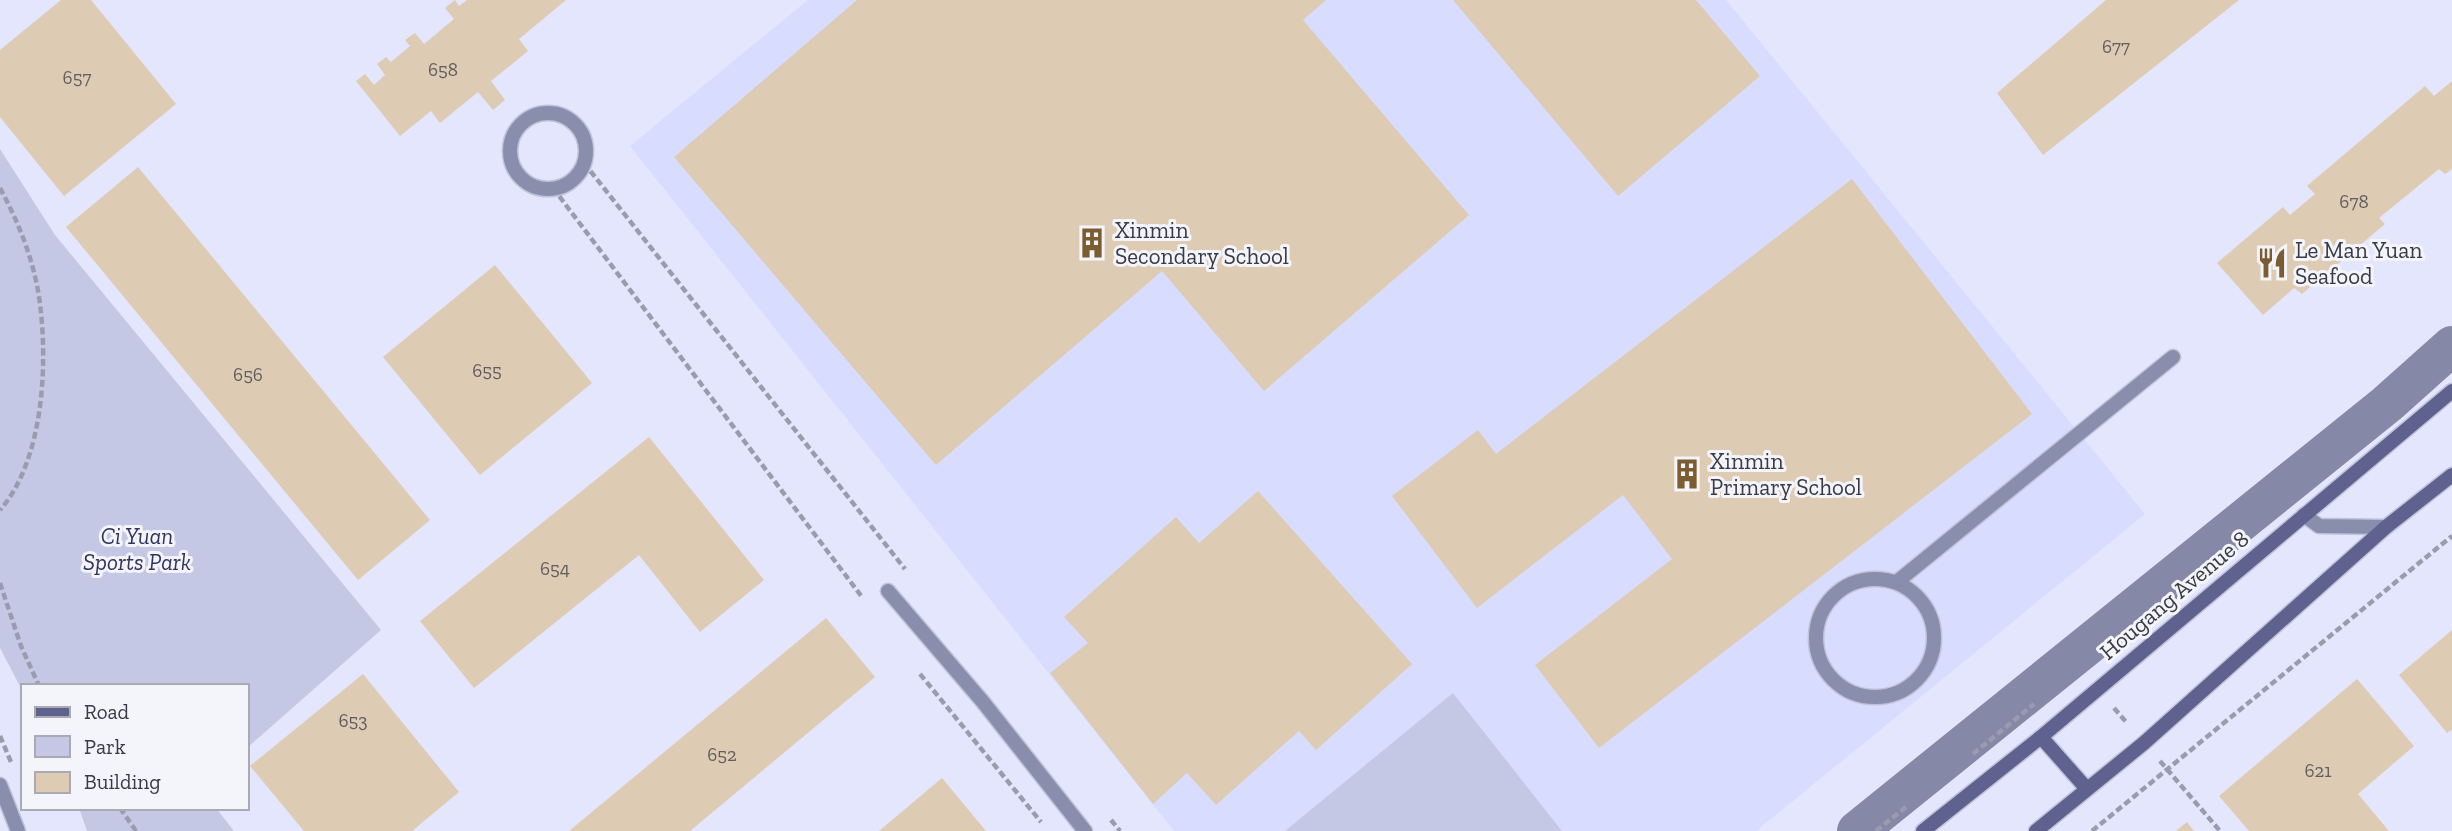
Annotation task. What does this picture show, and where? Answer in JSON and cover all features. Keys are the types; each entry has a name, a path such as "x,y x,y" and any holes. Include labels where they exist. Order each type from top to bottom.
{"main road":[{"name":"Hougang Avenue 8","path":"1923,831 2041,737 2452,391"},
{"path":"2036,831 2144,743 2386,527 2452,475"},
{"path":"2041,737 2087,789"}],"street":[{"path":"556,113 571,120 581,132 586,147 584,163 577,177 564,186 553,188 533,186 520,177 512,163 512,140 526,120 540,114 556,113"},
{"path":"1898,581 1925,603 1936,636 1928,669 1903,692 1869,699 1838,686 1818,658 1816,624 1833,594 1864,578 1898,581 2173,357"},
{"path":"2304,515 2319,526 2386,527"},
{"path":"888,591 984,702 1085,831"},
{"path":"0,785 18,831"}],"path":[{"path":"584,163 909,575"},
{"path":"0,188 17,219 40,304 42,370 35,436 26,470 12,497 0,510"},
{"path":"553,188 864,599"},
{"path":"2092,831 2452,536"},
{"path":"0,583 21,646 38,684"},
{"path":"914,665 1048,831"},
{"path":"121,810 136,831"}],"shaded area":[{"path":"808,0 1726,0 2145,514 1756,831 1174,831 630,146"}],"green space":[{"name":"Ci Yuan Sports Park","path":"0,149 55,235 381,630 248,747 248,684 21,684 21,688 0,648"},
{"path":"1453,693 1562,831 1285,831"},
{"path":"80,810 218,810 234,831 87,831"}],"building":[{"path":"61,0 91,0 176,104 64,196 0,117 0,50"},
{"path":"455,0 459,6 467,0 566,0 519,39 528,51 491,81 505,100 493,110 478,92 440,123 431,111 400,136 356,81 365,74 374,85 385,75 377,64 386,57 391,62 410,46 405,40 415,33 424,44 454,19 445,8"},
{"name":"Xinmin Secondary School","path":"857,0 1326,0 1303,20 1469,215 1264,391 1162,271 936,465 674,157"},
{"path":"1453,0 1696,0 1760,76 1618,196"},
{"path":"2106,0 2239,0 2043,155 1997,93"},
{"path":"2452,81 2452,169 2445,174 2439,169 2379,218 2385,224 2302,294 2294,288 2263,315 2217,263 2283,207 2290,215 2315,194 2307,186 2425,86 2434,96"},
{"path":"138,167 430,520 358,580 66,227"},
{"name":"Xinmin Primary School","path":"1852,179 2032,414 1599,748 1535,665 1672,559 1623,495 1477,608 1392,496 1478,430 1496,454"},
{"path":"495,265 592,383 480,475 383,357"},
{"path":"649,437 764,580 700,632 639,555 474,688 420,621"},
{"path":"1258,491 1412,664 1316,750 1299,731 1216,805 1187,773 1153,804 1050,673 1088,643 1064,617 1176,517 1199,543"},
{"path":"826,618 875,677 690,831 569,831"},
{"path":"2452,630 2452,730 2447,733 2399,675"},
{"path":"363,674 459,792 412,831 304,831 250,766"},
{"path":"2357,679 2414,746 2358,794 2389,831 2249,831 2219,796"},
{"path":"942,778 986,831 879,831"},
{"path":"2187,822 2194,831 2176,831"}],"waterway":[{"path":"1857,831 2387,404 2452,346"}],"place":[{"name":"Xinmin Secondary School","path":"1092,243"},
{"name":"Le Man Yuan Seafood","path":"2272,263"},
{"name":"Xinmin Primary School","path":"1687,474"}]}
